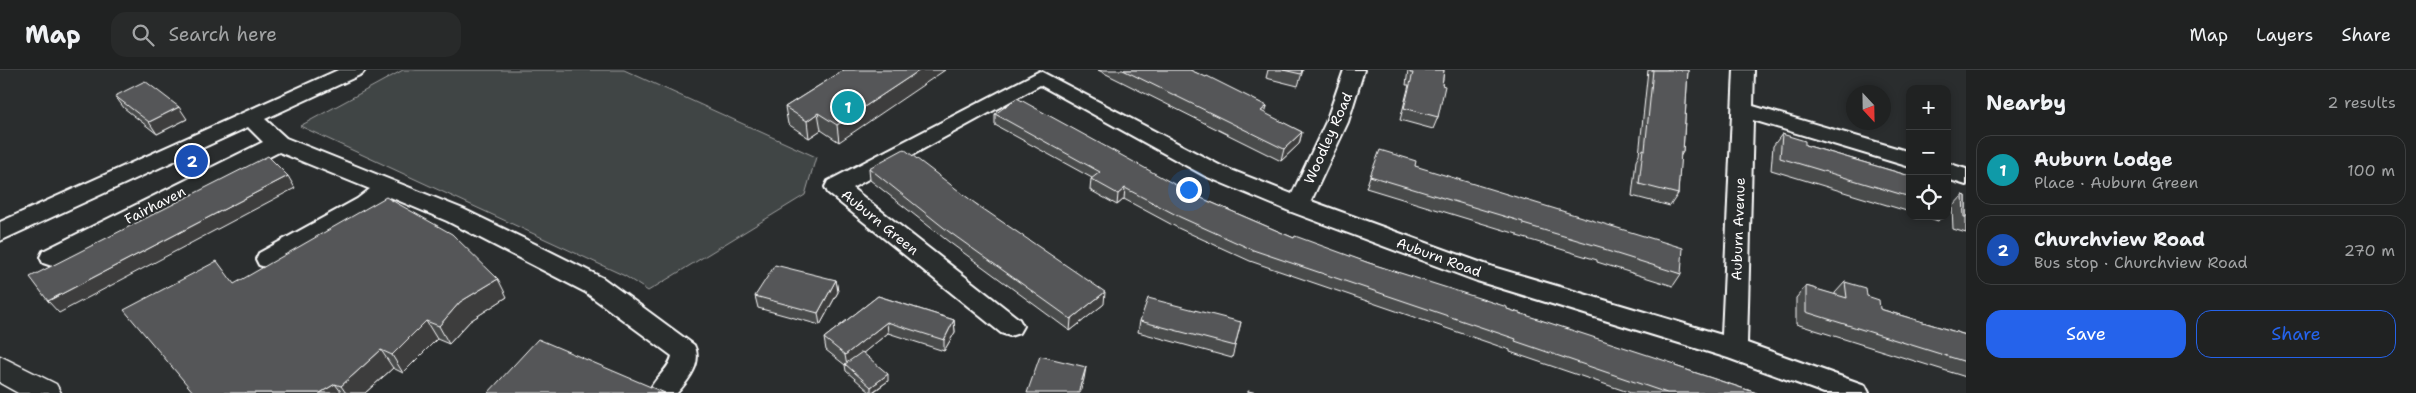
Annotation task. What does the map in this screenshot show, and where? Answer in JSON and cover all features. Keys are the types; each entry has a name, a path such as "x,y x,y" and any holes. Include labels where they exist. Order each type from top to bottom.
{"main road":[{"path":"0,368 45,393"}],"street":[{"path":"0,232 354,70"},
{"name":"Woodley Road","path":"1297,205 1317,169 1350,88 1354,70"},
{"name":"Auburn Avenue","path":"1734,349 1744,70"},
{"name":"Auburn Road","path":"1040,77 1213,171 1297,205 1486,274 1734,349 1855,393"},
{"name":"Auburn Green","path":"1010,326 836,187 1040,77"},
{"path":"1742,110 1906,159"},
{"path":"250,118 278,143 455,215 594,285 685,352 686,359 662,392"},
{"name":"Fairhaven","path":"52,256 278,143"},
{"path":"1951,172 1966,176"},
{"path":"268,259 350,224 365,205 388,187"}],"shaded area":[{"path":"403,70 624,70 816,157 805,195 648,291 625,276 300,126"}],"building":[{"path":"844,70 920,70 837,125 818,113 807,121 785,107"},
{"path":"1123,70 1190,70 1207,76 1267,106 1261,111 1302,132 1284,149"},
{"path":"1283,70 1302,70 1301,74"},
{"path":"1410,70 1444,70 1442,85 1445,86 1438,117 1404,108 1413,73 1410,73"},
{"path":"1653,70 1688,70 1683,152 1681,152 1678,194 1639,184 1643,149 1645,150"},
{"path":"145,81 179,107 149,122 115,96"},
{"path":"1017,98 1194,195 1294,238 1295,236 1369,263 1507,307 1507,309 1757,393 1667,393 1515,341 1516,339 1253,250 1180,217 1125,188 1118,194 1091,179 1100,172 995,114"},
{"path":"1782,134 1805,141 1805,145 1906,175 1906,196 1780,158"},
{"path":"904,149 976,204 1105,292 1071,319 948,231 869,168"},
{"path":"1380,150 1416,161 1415,166 1683,248 1681,274 1604,250 1604,248 1523,224 1523,222 1370,176"},
{"path":"268,156 288,176 48,301 30,277"},
{"path":"1963,195 1966,196 1966,217 1964,217"},
{"path":"386,197 452,234 498,279 460,302 439,326 426,321 392,355 381,350 341,386 335,384 320,393 194,393 124,310 217,261 234,284"},
{"path":"775,265 836,280 818,313 755,296"},
{"path":"1845,282 1866,288 1867,296 1879,300 1880,309 1966,335 1966,362 1806,312 1806,286 1847,298"},
{"path":"878,296 954,320 944,340 887,322 845,355 824,338"},
{"path":"1148,298 1241,322 1235,346 1140,321"},
{"path":"538,339 665,393 488,393"},
{"path":"862,352 888,374 871,387 845,364"},
{"path":"1040,356 1086,367 1078,393 1027,393"}],"place":[{"name":"Auburn Lodge","path":"848,107"},
{"name":"Churchview Road","path":"192,161"}]}
